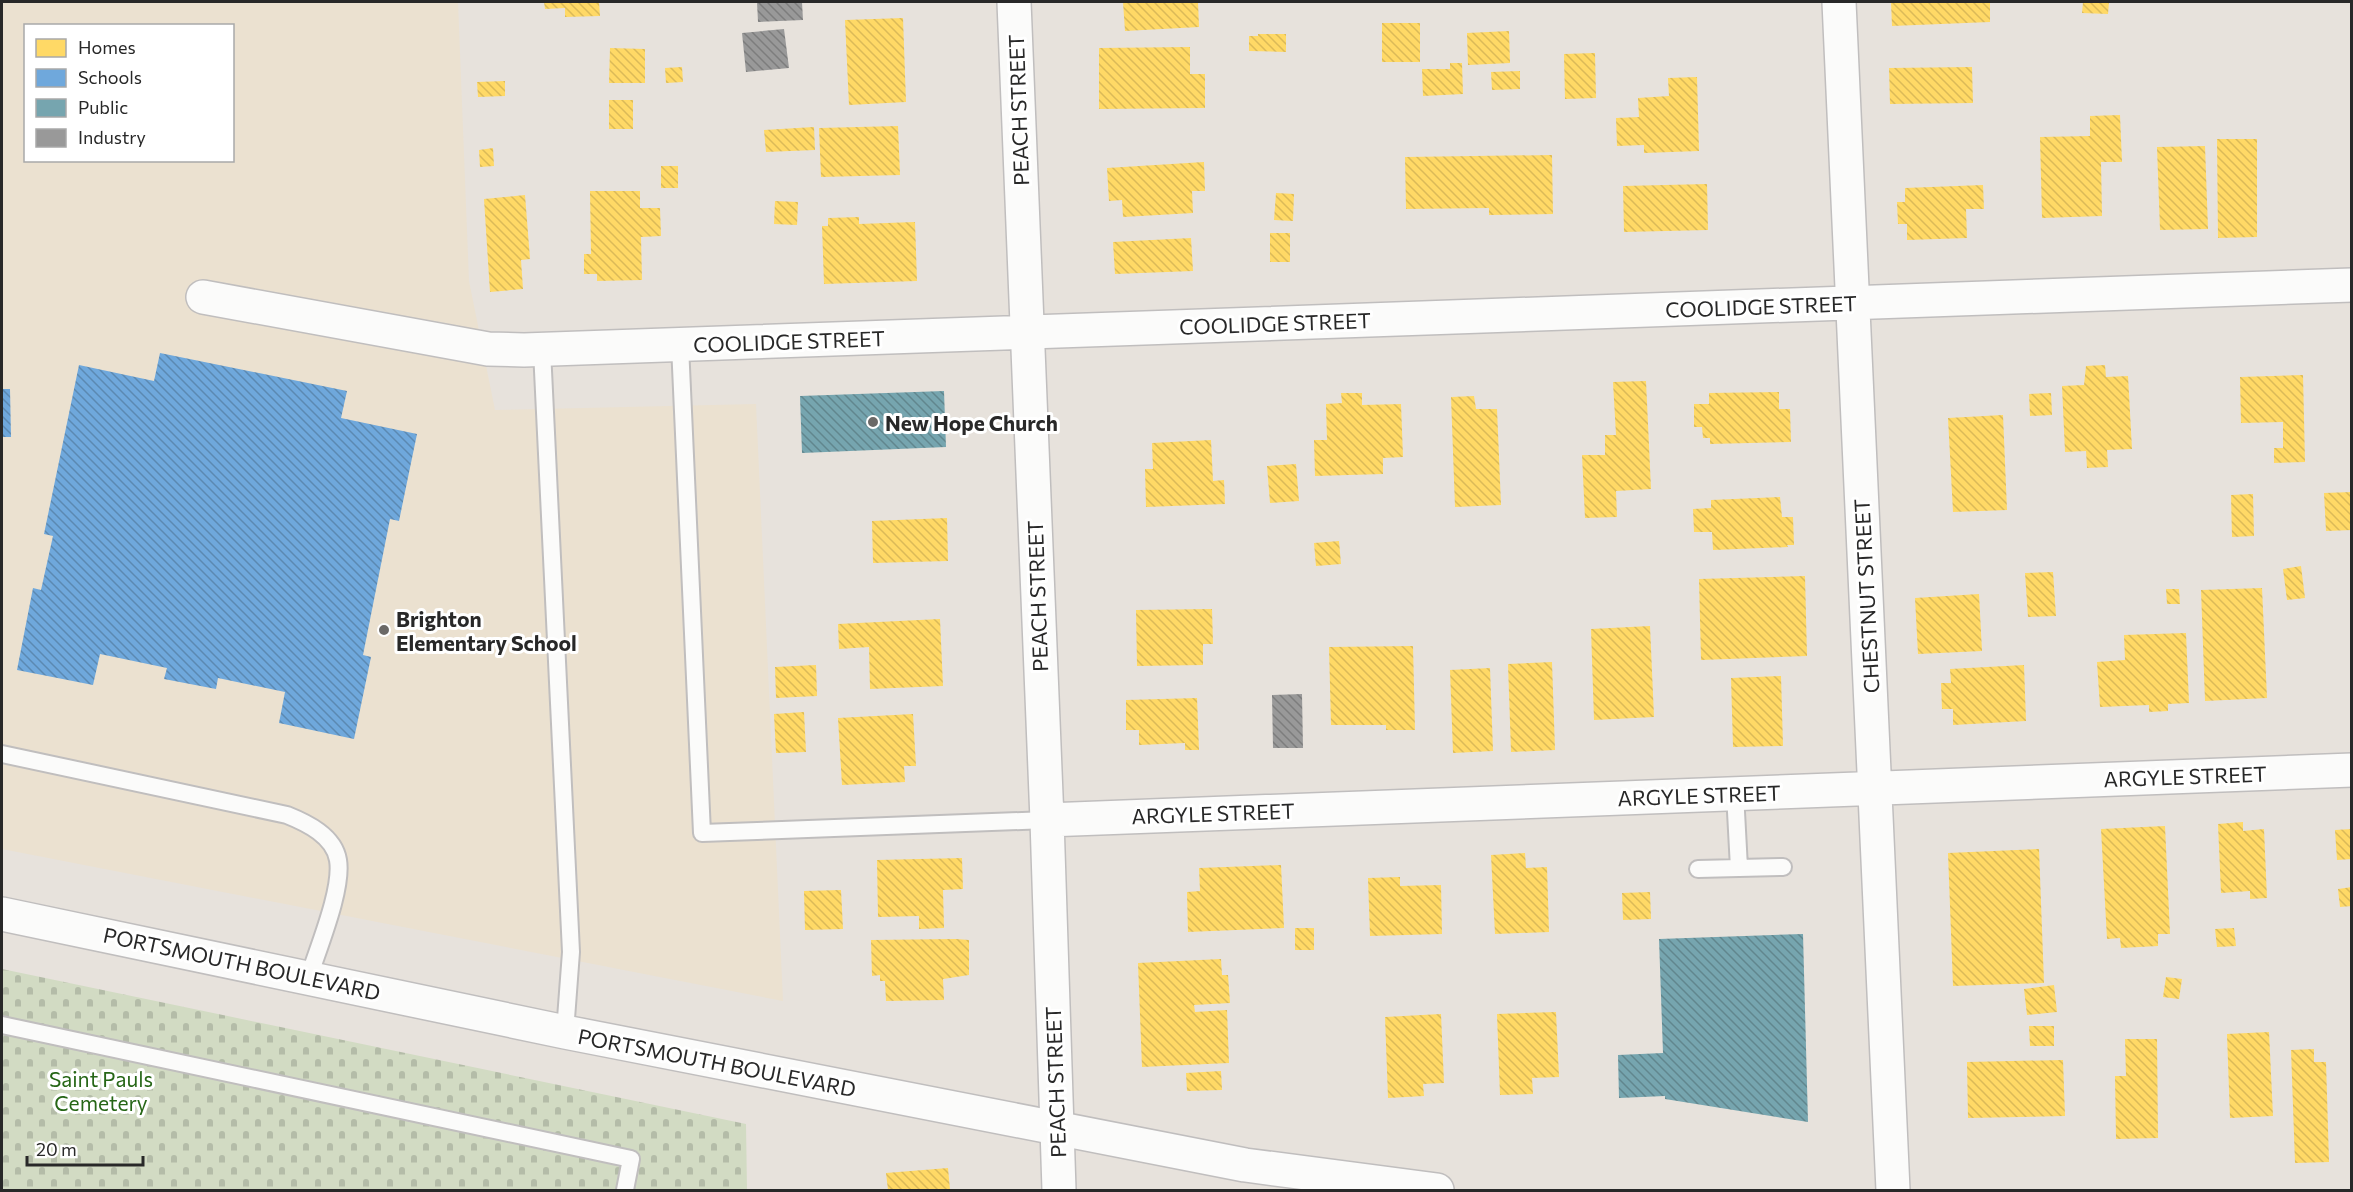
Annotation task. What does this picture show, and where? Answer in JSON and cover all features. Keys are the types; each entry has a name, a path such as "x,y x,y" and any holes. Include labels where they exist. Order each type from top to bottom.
{"street":[{"name":"PEACH STREET","path":"1014,2 1047,820 1059,1191"},
{"name":"CHESTNUT STREET","path":"1839,2 1893,1191"},
{"name":"COOLIDGE STREET","path":"203,297 488,349 543,350 2352,285"},
{"name":"ARGYLE STREET","path":"1047,820 2352,770"},
{"name":"PORTSMOUTH BOULEVARD","path":"2,914 565,1032 1056,1129 1245,1165 1437,1191"}],"lane":[{"path":"680,345 702,833 1047,820"},
{"path":"543,350 571,952 565,1032"},
{"path":"2,754 287,815 310,824 333,848 338,858 338,872 333,900 309,977"},
{"path":"1736,794 1739,868"},
{"path":"1698,869 1783,867"},
{"path":"2,1025 631,1159 625,1191"}],"shaded area":[{"name":"Brighton Elementary School","path":"2,2 458,2 469,281 495,410 756,404 783,1001 2,849"}],"green space":[{"name":"Saint Pauls Cemetery","path":"2,969 746,1124 747,1190 2,1190"}],"building: Homes":[{"path":"544,2 599,2 600,16 565,17 565,8 545,9"},
{"path":"1123,2 1198,2 1199,27 1125,31"},
{"path":"1891,2 1990,2 1990,22 1892,26"},
{"path":"2083,2 2109,2 2108,14 2082,13"},
{"path":"903,18 906,102 849,105 845,20"},
{"path":"1382,23 1420,23 1420,62 1382,62"},
{"path":"1509,31 1510,63 1468,65 1467,33"},
{"path":"1258,34 1286,34 1286,52 1249,51 1249,36 1258,36"},
{"path":"1190,47 1190,74 1205,74 1205,108 1099,109 1099,48"},
{"path":"610,48 645,49 645,83 609,83"},
{"path":"1595,53 1596,98 1565,99 1564,54"},
{"path":"1450,63 1462,63 1463,94 1423,96 1422,69 1450,69"},
{"path":"682,67 683,82 666,83 665,68"},
{"path":"1972,67 1973,103 1890,104 1889,68"},
{"path":"1520,71 1520,89 1492,90 1491,72"},
{"path":"1697,77 1699,151 1644,153 1644,145 1617,146 1616,118 1639,117 1638,98 1669,96 1668,78"},
{"path":"505,81 505,96 478,97 477,82"},
{"path":"609,100 633,100 633,129 609,129"},
{"path":"2120,115 2122,162 2101,162 2102,216 2042,218 2040,137 2090,136 2090,116"},
{"path":"898,126 900,175 821,177 819,128"},
{"path":"814,127 815,150 766,152 764,130"},
{"path":"2217,139 2257,139 2257,237 2218,238"},
{"path":"2205,146 2208,229 2160,230 2157,147"},
{"path":"493,148 494,166 480,167 479,150"},
{"path":"1552,155 1553,214 1489,215 1489,208 1406,209 1405,157"},
{"path":"1204,162 1205,191 1192,191 1193,213 1123,217 1122,200 1109,201 1107,168"},
{"path":"661,166 678,166 678,188 661,188"},
{"path":"1707,184 1708,230 1624,232 1623,186"},
{"path":"1983,185 1984,209 1966,209 1967,238 1907,240 1907,224 1898,224 1897,202 1905,202 1905,188"},
{"path":"590,191 640,191 640,208 660,208 661,236 641,237 642,280 597,281 597,274 584,274 584,254 591,254"},
{"path":"1276,193 1294,194 1293,221 1274,220"},
{"path":"525,195 530,259 521,260 523,289 490,292 484,199"},
{"path":"775,201 798,202 797,225 774,224"},
{"path":"859,217 859,224 915,222 917,281 824,284 822,226 828,226 828,218"},
{"path":"1270,233 1290,233 1290,262 1270,262"},
{"path":"1191,238 1193,271 1115,274 1113,242"},
{"path":"2105,365 2106,377 2128,376 2132,449 2107,450 2108,467 2087,468 2086,451 2065,452 2062,386 2084,385 2086,366"},
{"path":"2303,375 2305,462 2274,463 2274,448 2283,448 2283,422 2241,423 2240,377"},
{"path":"1646,381 1651,489 1616,491 1617,517 1585,518 1582,455 1605,455 1605,435 1616,435 1613,382"},
{"path":"1779,392 1779,409 1790,409 1791,442 1710,444 1710,438 1703,438 1702,427 1694,427 1694,404 1709,404 1709,393"},
{"path":"1341,393 1362,393 1362,405 1401,404 1403,457 1383,458 1383,474 1315,476 1314,440 1327,440 1326,404 1342,403"},
{"path":"2051,393 2052,415 2030,416 2029,394"},
{"path":"1474,396 1476,409 1497,409 1501,505 1455,507 1451,397"},
{"path":"2003,415 2007,510 1953,512 1948,418"},
{"path":"1211,440 1213,481 1224,480 1225,504 1146,507 1145,469 1153,469 1152,443"},
{"path":"1296,464 1299,501 1270,503 1267,466"},
{"path":"2352,492 2352,530 2326,531 2324,493"},
{"path":"2253,494 2254,536 2232,537 2231,495"},
{"path":"1780,497 1782,517 1793,517 1794,545 1713,550 1712,532 1694,532 1693,509 1711,508 1711,500"},
{"path":"947,518 948,561 873,563 872,521"},
{"path":"1339,541 1341,564 1316,566 1314,543"},
{"path":"2301,566 2305,598 2287,600 2283,569"},
{"path":"2053,572 2056,616 2028,617 2025,573"},
{"path":"1805,576 1807,656 1701,660 1699,579"},
{"path":"2262,588 2267,698 2205,701 2201,590"},
{"path":"2166,589 2179,589 2180,604 2167,604"},
{"path":"1979,594 1982,651 1918,654 1915,598"},
{"path":"1212,609 1213,644 1203,644 1203,665 1137,666 1136,610"},
{"path":"940,619 943,686 870,689 869,647 839,649 838,624"},
{"path":"1650,626 1654,717 1594,720 1591,629"},
{"path":"2186,633 2189,703 2168,704 2168,711 2149,712 2149,705 2100,707 2097,662 2125,660 2124,635"},
{"path":"1413,646 1415,730 1386,730 1386,725 1331,725 1329,647"},
{"path":"1552,662 1555,750 1511,752 1508,664"},
{"path":"816,665 817,696 776,698 775,667"},
{"path":"2024,665 2026,721 1953,725 1953,709 1942,709 1941,683 1951,683 1950,669"},
{"path":"1490,668 1493,751 1453,753 1450,670"},
{"path":"1781,676 1783,746 1733,747 1731,678"},
{"path":"1197,698 1199,750 1185,750 1185,743 1139,745 1139,730 1126,730 1126,700"},
{"path":"804,712 806,752 776,753 774,714"},
{"path":"913,714 916,766 904,766 905,782 842,785 838,718"},
{"path":"2243,822 2243,831 2264,829 2267,898 2250,899 2250,891 2221,893 2218,824"},
{"path":"2165,826 2170,934 2158,934 2158,946 2121,948 2120,938 2107,939 2101,829"},
{"path":"2352,829 2352,859 2337,860 2335,830"},
{"path":"2039,849 2044,983 1953,986 1948,853"},
{"path":"1525,853 1526,868 1547,867 1549,932 1495,934 1491,855"},
{"path":"962,858 963,889 943,890 944,928 919,929 919,916 878,917 877,860"},
{"path":"1281,865 1284,928 1188,932 1187,892 1200,891 1199,868"},
{"path":"1400,877 1400,886 1441,885 1442,934 1370,936 1368,878"},
{"path":"2352,887 2352,906 2340,907 2338,889"},
{"path":"841,890 843,929 805,930 804,891"},
{"path":"1650,892 1651,919 1623,920 1622,893"},
{"path":"1295,928 1314,928 1314,950 1295,950"},
{"path":"2234,928 2236,946 2217,947 2215,929"},
{"path":"871,940 969,940 969,975 943,979 944,1000 886,1001 885,981 880,981 880,975 872,976"},
{"path":"1221,959 1222,975 1228,975 1230,1003 1194,1005 1195,1012 1227,1010 1229,1063 1142,1067 1138,963"},
{"path":"2166,977 2182,979 2179,999 2163,997"},
{"path":"2054,985 2057,1012 2027,1015 2024,989"},
{"path":"1556,1012 1559,1077 1532,1078 1533,1094 1500,1095 1497,1014"},
{"path":"1441,1014 1444,1083 1423,1084 1424,1096 1388,1098 1385,1017"},
{"path":"2029,1026 2054,1026 2054,1046 2030,1046"},
{"path":"2269,1032 2273,1116 2230,1118 2227,1034"},
{"path":"2125,1039 2157,1039 2158,1138 2116,1139 2115,1076 2126,1076"},
{"path":"2314,1049 2314,1062 2326,1062 2329,1162 2295,1163 2291,1050"},
{"path":"2063,1060 2065,1116 1968,1118 1967,1062"},
{"path":"1221,1071 1222,1090 1187,1091 1186,1073"},
{"path":"948,1168 950,1190 888,1190 886,1173"}],"building: Schools":[{"path":"160,353 347,391 341,418 417,434 399,521 390,519 363,655 371,657 354,739 279,723 285,692 218,678 216,689 164,679 167,668 100,654 93,685 17,670 33,588 41,590 53,536 44,534 79,365 154,381"},
{"path":"2,389 10,389 11,437 2,437"}],"building: Public":[{"name":"New Hope Church","path":"944,391 946,447 802,453 800,396"},
{"path":"1803,934 1808,1122 1665,1099 1665,1096 1619,1098 1618,1055 1663,1053 1659,939"}],"building: Industry":[{"path":"757,2 802,2 803,20 758,22"},
{"path":"784,29 789,68 746,72 742,33"},
{"path":"1302,694 1303,748 1273,748 1272,695"}],"place":[{"name":"New Hope Church","path":"873,422"},
{"name":"Brighton Elementary School","path":"384,630"}]}
